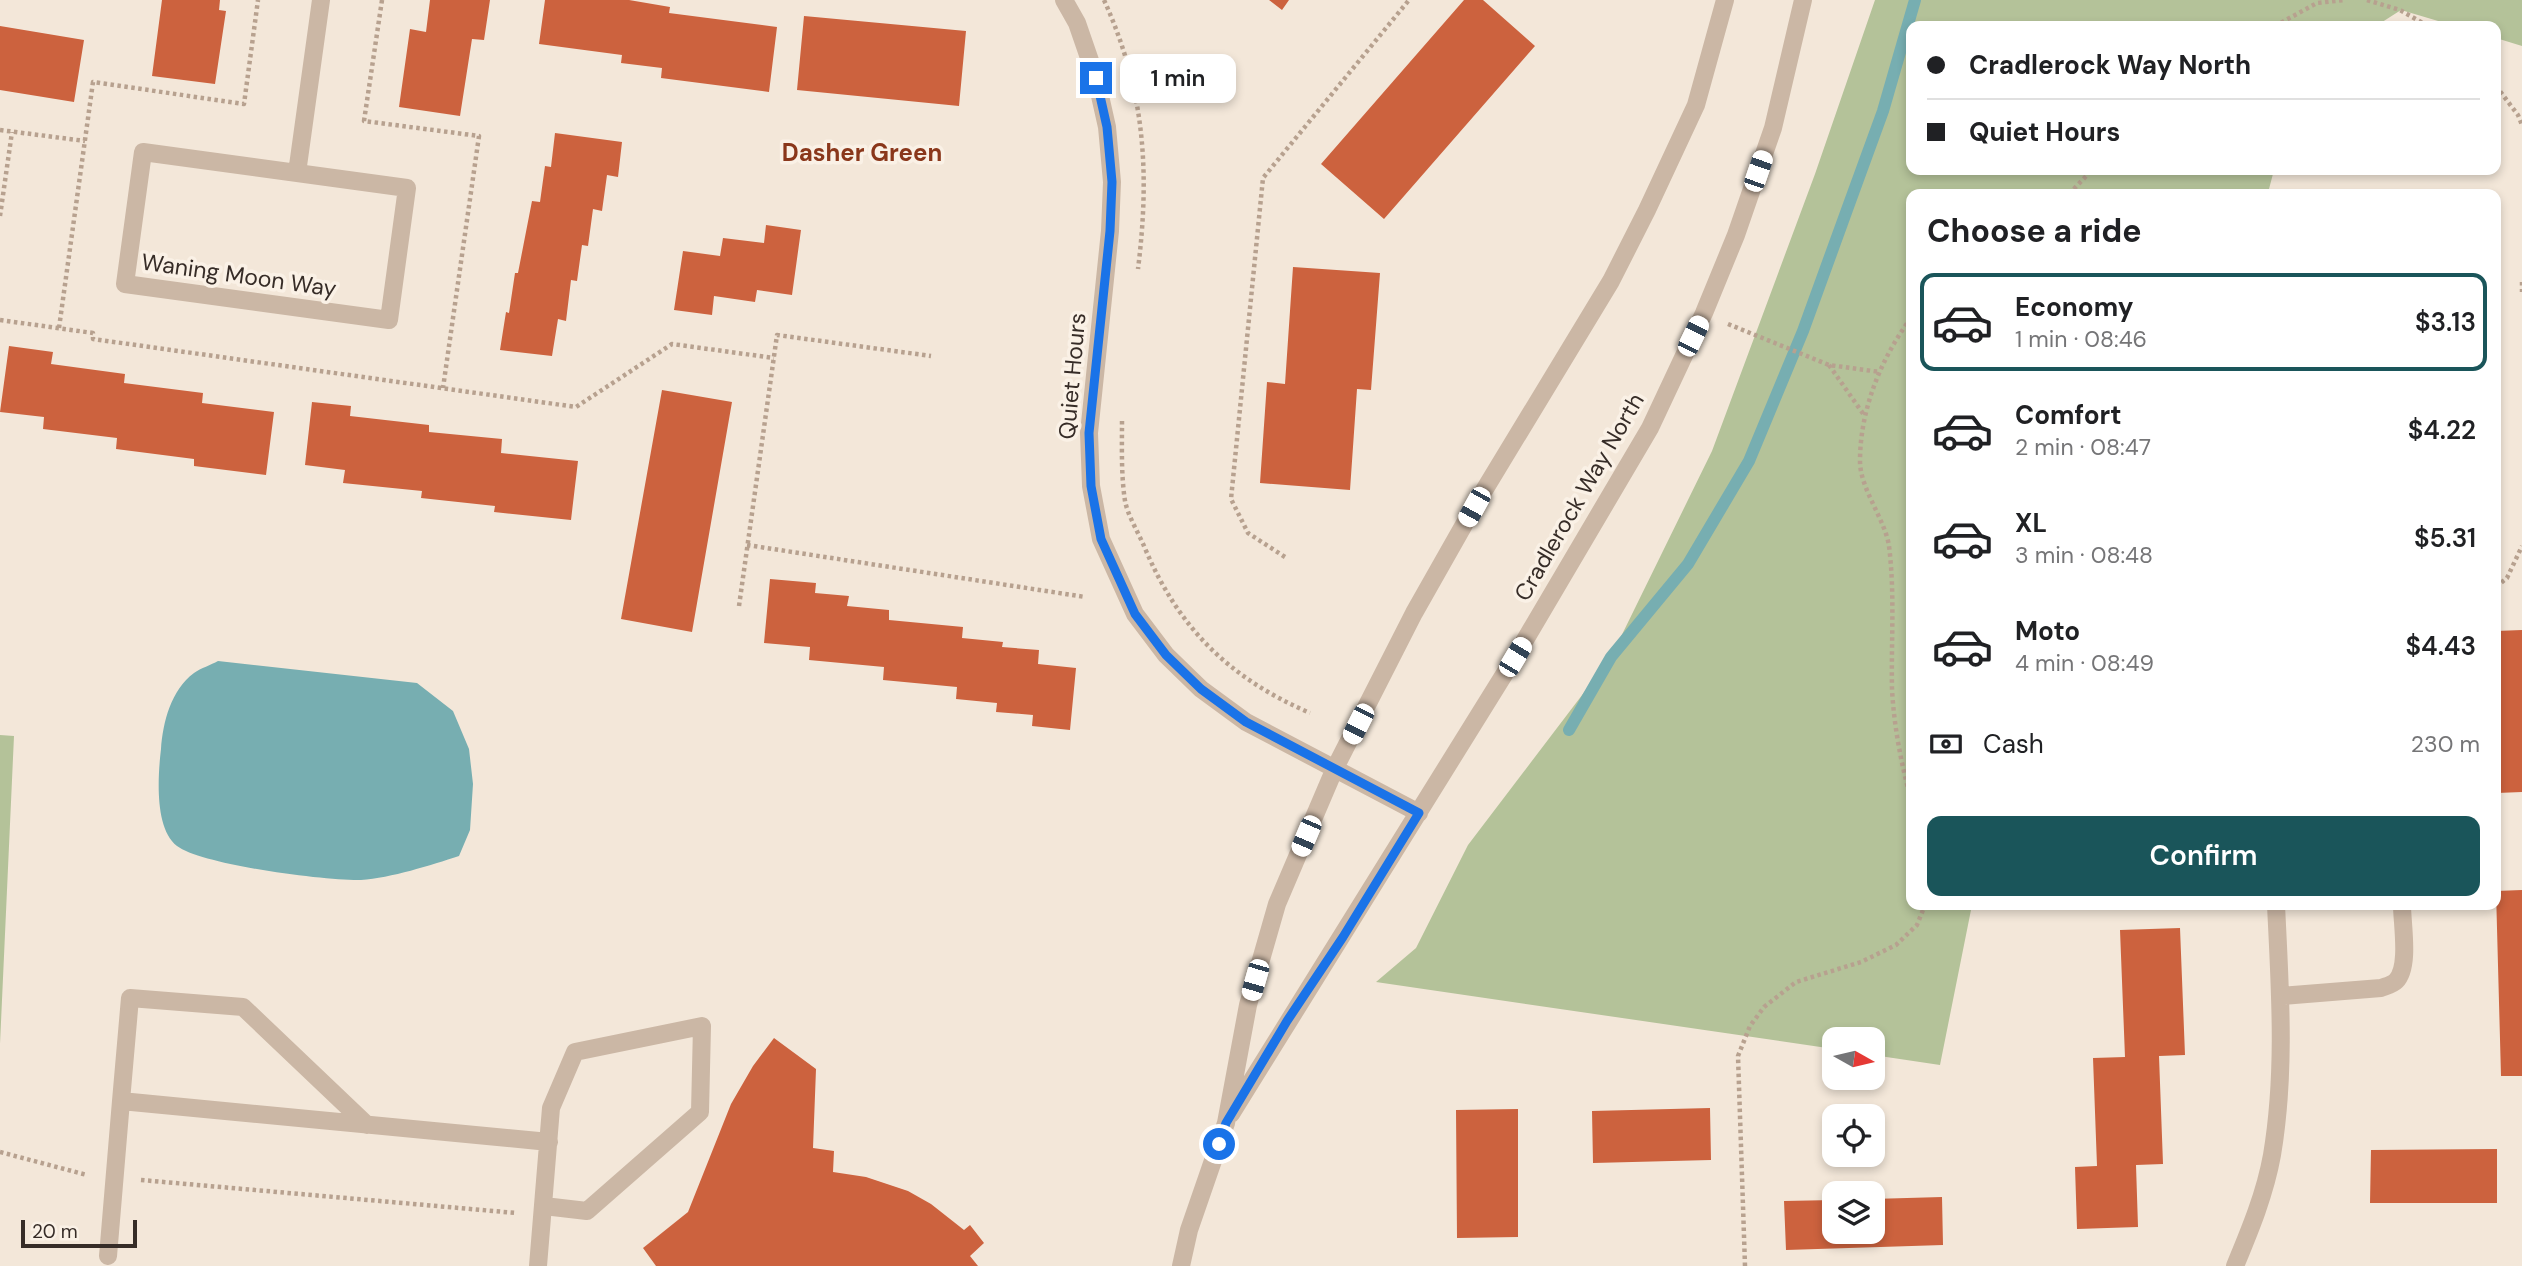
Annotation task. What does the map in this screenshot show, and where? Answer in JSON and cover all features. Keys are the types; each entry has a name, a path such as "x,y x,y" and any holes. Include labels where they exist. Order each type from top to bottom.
{"street":[{"path":"297,173 321,0"},
{"name":"Quiet Hours","path":"1064,0 1077,23 1096,78 1107,127 1112,182 1110,231 1089,433 1091,486 1101,539 1135,614 1175,663 1201,689 1246,722 1419,813"},
{"name":"Cradlerock Way North","path":"1181,1266 1189,1230 1226,1123 1248,1005 1277,904 1335,768 1414,613 1474,507 1611,281 1696,105 1725,0"},
{"name":"Cradlerock Way North","path":"1226,1123 1287,1021 1343,937 1419,813 1577,554 1650,428 1704,313 1736,235 1773,128 1803,0"},
{"name":"Waning Moon Way","path":"143,152 297,173 407,188 389,320 125,284 143,152"},
{"path":"2235,1266 2257,1212 2272,1156 2279,1079 2281,996 2276,910"},
{"path":"2281,996 2381,988 2394,984 2402,973 2404,959 2402,910"},
{"path":"108,1256 130,998 243,1007 367,1125"},
{"path":"538,1266 551,1108 575,1052 702,1026 700,1112 587,1211 543,1211"},
{"path":"121,1101 548,1142"}],"path":[{"path":"1104,0 1122,43 1143,133 1144,181 1137,274"},
{"path":"1285,557 1248,533 1231,499 1263,178 1409,0"},
{"path":"2284,21 2318,3 2344,0"},
{"path":"2367,0 2400,10 2419,21"},
{"path":"2501,93 2522,125"},
{"path":"0,130 85,142"},
{"path":"0,216 12,132"},
{"path":"2074,189 2087,175"},
{"path":"2522,282 2522,292"},
{"path":"0,320 93,333 93,339 576,407 672,344 774,358"},
{"path":"1906,325 1880,372 1864,416 1860,464 1889,542 1892,690 1896,734 1906,777"},
{"path":"739,606 777,335 931,356"},
{"path":"1757,337 1829,365 1880,372"},
{"path":"1829,365 1864,416"},
{"path":"1122,410 1126,504 1161,585 1206,646 1233,670 1276,698 1310,713"},
{"path":"747,545 1086,597"},
{"path":"2501,583 2507,578 2522,546"},
{"path":"1745,1266 1738,1056 1749,1026 1765,1007 1796,982 1861,962 1896,945 1917,925 1923,910"},
{"path":"0,1152 77,1174 113,1178 543,1211"}],"green space":[{"path":"1875,0 2522,0 2522,46 2501,40 2501,21 2438,21 2401,10 2384,21 1906,21 1906,175 2273,175 2269,189 1906,189 1906,910 1971,910 1940,1065 1885,1057 1885,1027 1822,1027 1822,1047 1376,982 1416,948 1468,845 1611,657 1712,451 1815,174"},
{"path":"0,735 14,736 0,1044"}],"water":[{"path":"218,661 417,683 453,711 469,749 473,784 470,830 459,856 385,877 344,880 237,865 191,853 177,846 164,827 159,800 164,728 179,688 194,673"}],"building":[{"path":"162,0 220,0 219,10 226,11 215,84 152,76"},
{"path":"430,0 490,0 484,40 472,39 460,116 399,107 410,29 426,32"},
{"path":"545,0 629,0 670,7 669,13 777,27 769,92 661,78 662,68 621,63 622,55 539,44"},
{"path":"1269,0 1289,0 1282,10"},
{"path":"1464,0 1483,0 1535,46 1384,219 1321,164"},
{"path":"804,16 966,31 959,106 797,90"},
{"path":"0,26 84,40 74,102 0,90"},
{"path":"555,133 622,142 618,177 607,175 602,211 593,209 588,246 582,245 577,281 571,280 566,321 558,319 552,356 500,350 506,312 509,313 515,273 518,273 532,201 540,202 545,166 551,167"},
{"path":"766,225 801,230 792,295 757,290 755,302 714,296 712,315 674,310 683,251 720,256 723,238 764,243"},
{"path":"1293,267 1380,273 1371,390 1357,389 1350,490 1260,483 1267,382 1285,384"},
{"path":"9,346 53,352 51,364 125,374 124,383 203,393 202,403 274,412 266,475 194,466 194,459 116,449 117,438 43,429 44,417 0,412"},
{"path":"662,390 732,402 692,632 621,619"},
{"path":"312,402 351,406 350,416 429,425 429,432 502,439 501,453 578,461 571,520 494,512 495,506 421,498 422,491 343,483 345,470 305,465"},
{"path":"770,579 816,583 815,593 849,596 847,606 889,610 889,620 963,627 962,638 1003,642 1002,647 1039,650 1038,664 1076,668 1070,730 1032,726 1033,715 996,712 997,703 956,699 957,687 883,680 884,667 809,660 810,647 764,643"},
{"path":"2522,630 2522,792 2501,793 2501,631"},
{"path":"2522,890 2522,1076 2501,1076 2497,910 2501,910 2501,891"},
{"path":"2180,928 2185,1055 2159,1056 2163,1164 2136,1165 2138,1227 2077,1229 2075,1167 2097,1166 2093,1058 2125,1057 2120,930"},
{"path":"774,1038 816,1069 813,1148 834,1151 833,1172 866,1177 908,1191 931,1204 964,1230 970,1225 984,1243 970,1256 978,1266 656,1266 643,1248 688,1212 731,1104 753,1066"},
{"path":"1710,1108 1711,1160 1593,1163 1592,1111"},
{"path":"1518,1109 1518,1237 1457,1238 1456,1110"},
{"path":"2497,1149 2497,1203 2370,1203 2371,1150"},
{"path":"1942,1197 1943,1245 1786,1250 1784,1201 1822,1200 1822,1244 1885,1244 1885,1199"}],"waterway":[{"path":"1909,21 1915,0"},
{"path":"1569,730 1611,657 1688,564 1749,461 1803,331 1883,111 1906,31"}],"district":[{"name":"Dasher Green","path":"862,152"}],"route":[{"path":"1096,78 1107,127 1112,182 1110,231 1089,433 1091,486 1101,539 1135,614 1166,655 1201,689 1246,722 1419,813 1343,937 1287,1021 1226,1123 1219,1144"}]}
